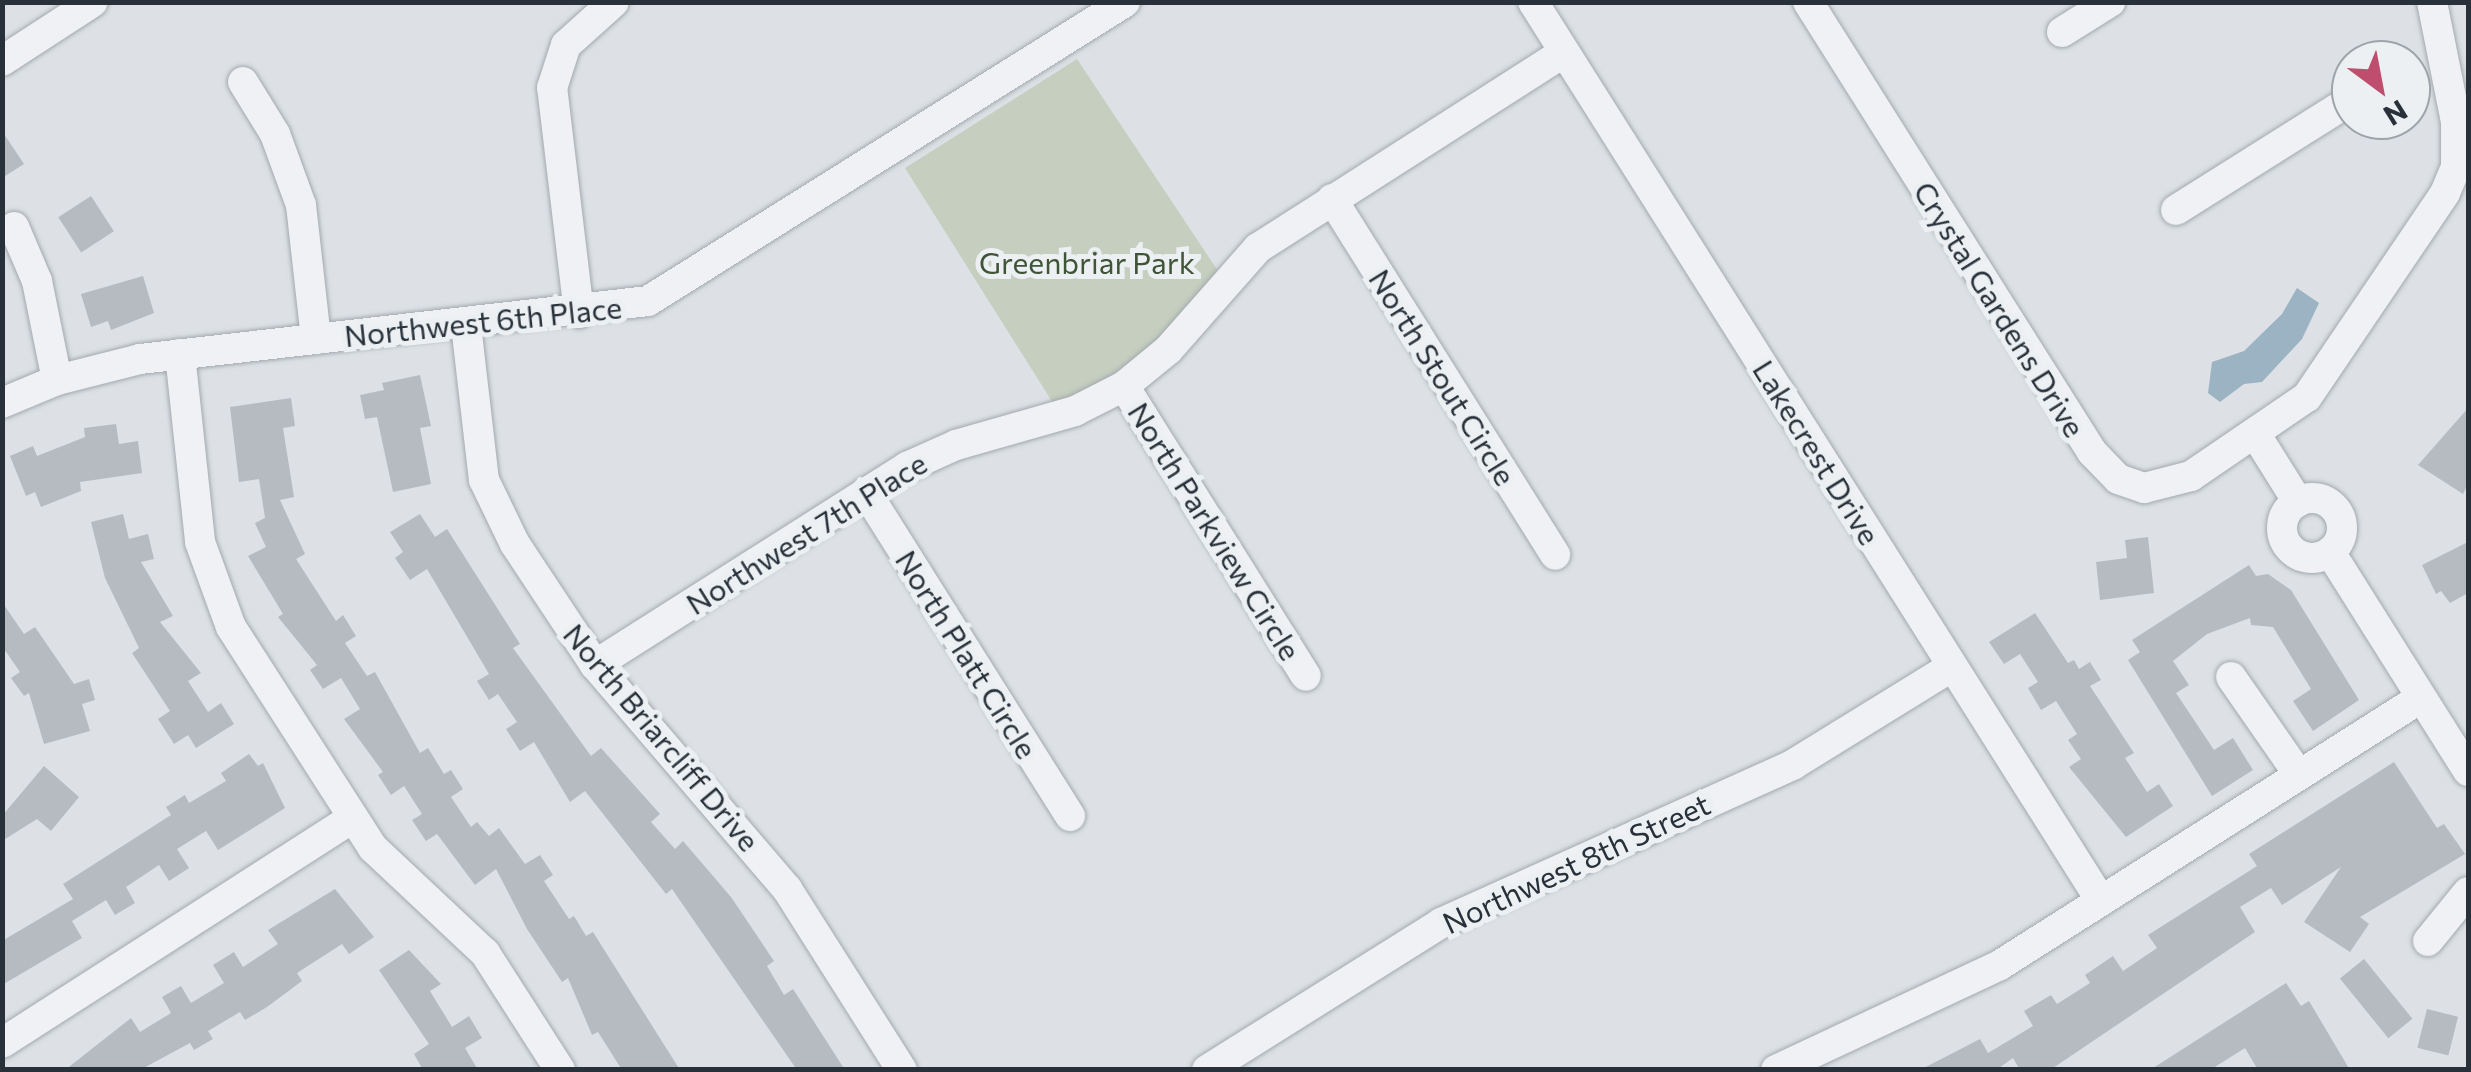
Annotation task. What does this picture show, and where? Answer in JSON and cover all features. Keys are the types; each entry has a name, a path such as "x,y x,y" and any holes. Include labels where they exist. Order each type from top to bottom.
{"street":[{"path":"2,61 93,2"},
{"path":"579,313 552,88 566,46 614,2"},
{"name":"Northwest 6th Place","path":"2,402 57,380 180,354 579,313 648,301 672,290 1126,2"},
{"name":"Lakecrest Drive","path":"1534,2 2101,901"},
{"name":"Crystal Gardens Drive","path":"1808,2 2103,467 2130,485 2159,487 2191,476 2256,435 2327,376 2445,192 2458,154 2431,80"},
{"path":"2062,32 2110,2"},
{"name":"Crystal Gardens Drive","path":"2428,40 2432,2"},
{"name":"Northwest 7th Place","path":"595,666 866,492 956,445 1046,422 1124,386 1168,350 1258,248 1564,52"},
{"path":"243,82 275,134 300,205 316,339"},
{"path":"2176,210 2331,113"},
{"name":"North Stout Circle","path":"1332,199 1555,555"},
{"path":"14,226 37,282 57,380"},
{"name":"North Briarcliff Drive","path":"466,324 488,494 595,666 787,889 902,1070"},
{"path":"180,354 200,542 214,592 353,818 406,886 486,953 560,1070"},
{"name":"North Parkview Circle","path":"1124,386 1306,676"},
{"path":"2256,435 2298,502 2321,500 2334,508 2342,531 2330,552 2468,772"},
{"name":"North Platt Circle","path":"866,492 1070,816"},
{"name":"Northwest 8th Street","path":"1206,1070 1442,923 1794,764 1951,667"},
{"path":"2231,677 2300,774"},
{"path":"1776,1070 1969,981 2420,698"},
{"path":"2,1043 353,818"},
{"path":"2428,941 2468,892"}],"green space":[{"name":"Greenbriar Park","path":"1077,59 1218,271 1145,355 1103,384 1053,403 905,168"}],"water":[{"path":"2297,288 2319,303 2302,339 2262,382 2244,384 2220,402 2208,393 2212,362 2244,351 2282,314"}],"building":[{"path":"2,131 24,164 2,178"},
{"path":"91,196 114,231 81,252 58,217"},
{"path":"143,276 154,313 111,330 108,321 91,327 81,294"},
{"path":"420,375 431,426 420,428 431,484 393,492 377,417 365,419 360,395 384,390 382,383"},
{"path":"291,398 295,426 283,428 294,497 280,500 305,554 296,559 336,621 343,615 356,636 345,643 367,676 375,672 420,753 428,748 444,774 451,770 463,789 451,797 471,827 477,822 489,836 499,828 525,864 540,855 553,875 544,881 569,919 574,916 586,936 593,932 680,1070 622,1070 598,1032 592,1035 568,978 562,982 527,929 496,869 475,885 437,834 426,841 412,820 422,814 404,786 391,795 378,775 383,772 344,719 360,709 341,678 323,689 310,670 317,665 278,617 283,614 248,556 266,547 255,523 265,518 259,479 239,482 230,407"},
{"path":"2468,408 2468,484 2463,494 2418,465"},
{"path":"116,424 119,444 138,441 142,473 80,482 81,491 41,507 35,492 26,496 10,456 33,446 37,456 85,437 84,428"},
{"path":"123,514 129,539 148,534 154,559 141,562 173,616 160,622 201,673 188,681 208,712 221,703 234,724 196,748 188,735 174,744 158,719 170,711 132,653 139,648 105,578 91,522"},
{"path":"420,514 435,537 447,529 520,644 513,648 591,756 601,748 660,814 651,822 675,849 683,841 731,897 774,961 767,966 784,995 793,989 845,1070 797,1070 672,889 666,894 585,791 570,802 534,742 520,751 506,729 517,722 498,694 489,700 477,681 489,674 427,569 410,580 395,558 403,552 390,532"},
{"path":"2148,537 2154,593 2100,600 2096,562 2127,558 2125,540"},
{"path":"2468,542 2468,593 2450,603 2441,591 2436,594 2422,565"},
{"path":"2249,565 2256,576 2268,574 2291,590 2359,700 2313,731 2293,701 2311,689 2273,627 2251,625 2250,618 2207,634 2173,661 2189,685 2176,693 2214,750 2233,738 2253,770 2212,796 2128,660 2140,652 2132,640"},
{"path":"2,602 24,634 35,627 74,684 89,679 95,700 82,704 90,731 44,744 29,693 24,696 11,678 20,672 2,646"},
{"path":"2035,613 2068,663 2074,660 2079,669 2090,662 2101,680 2090,686 2134,753 2125,758 2147,792 2159,784 2173,806 2126,837 2069,767 2081,759 2068,740 2077,734 2056,701 2041,710 2028,688 2038,682 2020,654 2004,664 1989,642"},
{"path":"249,754 258,766 263,763 285,808 218,850 206,831 177,849 189,868 169,881 159,865 126,887 135,903 115,915 106,900 72,921 82,938 2,985 2,941 73,899 63,884 171,815 166,807 185,795 189,803 226,781 221,773"},
{"path":"2394,762 2437,828 2444,824 2465,854 2360,917 2369,924 2350,952 2304,922 2341,867 2282,905 2271,888 2240,907 2255,932 2050,1070 2020,1070 2013,1058 1996,1070 1920,1070 1980,1039 1988,1053 2033,1026 2024,1011 2051,995 2057,1004 2090,983 2085,975 2113,956 2123,971 2157,948 2148,935 2257,866 2249,854"},
{"path":"44,766 79,797 51,831 37,819 2,841 2,816"},
{"path":"335,889 374,937 349,954 342,944 297,973 302,981 267,1007 245,1020 240,1012 208,1031 213,1039 194,1050 190,1043 140,1070 65,1070 131,1018 140,1032 171,1013 162,997 181,986 191,1003 224,983 213,965 234,952 243,967 278,944 268,930"},
{"path":"409,950 441,984 430,991 452,1027 469,1016 482,1038 465,1048 478,1070 423,1070 414,1054 429,1044 379,970"},
{"path":"2364,959 2412,1019 2388,1038 2340,979"},
{"path":"2286,983 2301,1006 2309,1001 2350,1070 2258,1070 2245,1048 2210,1070 2150,1070"},
{"path":"2427,1009 2458,1017 2448,1056 2417,1048"}]}
